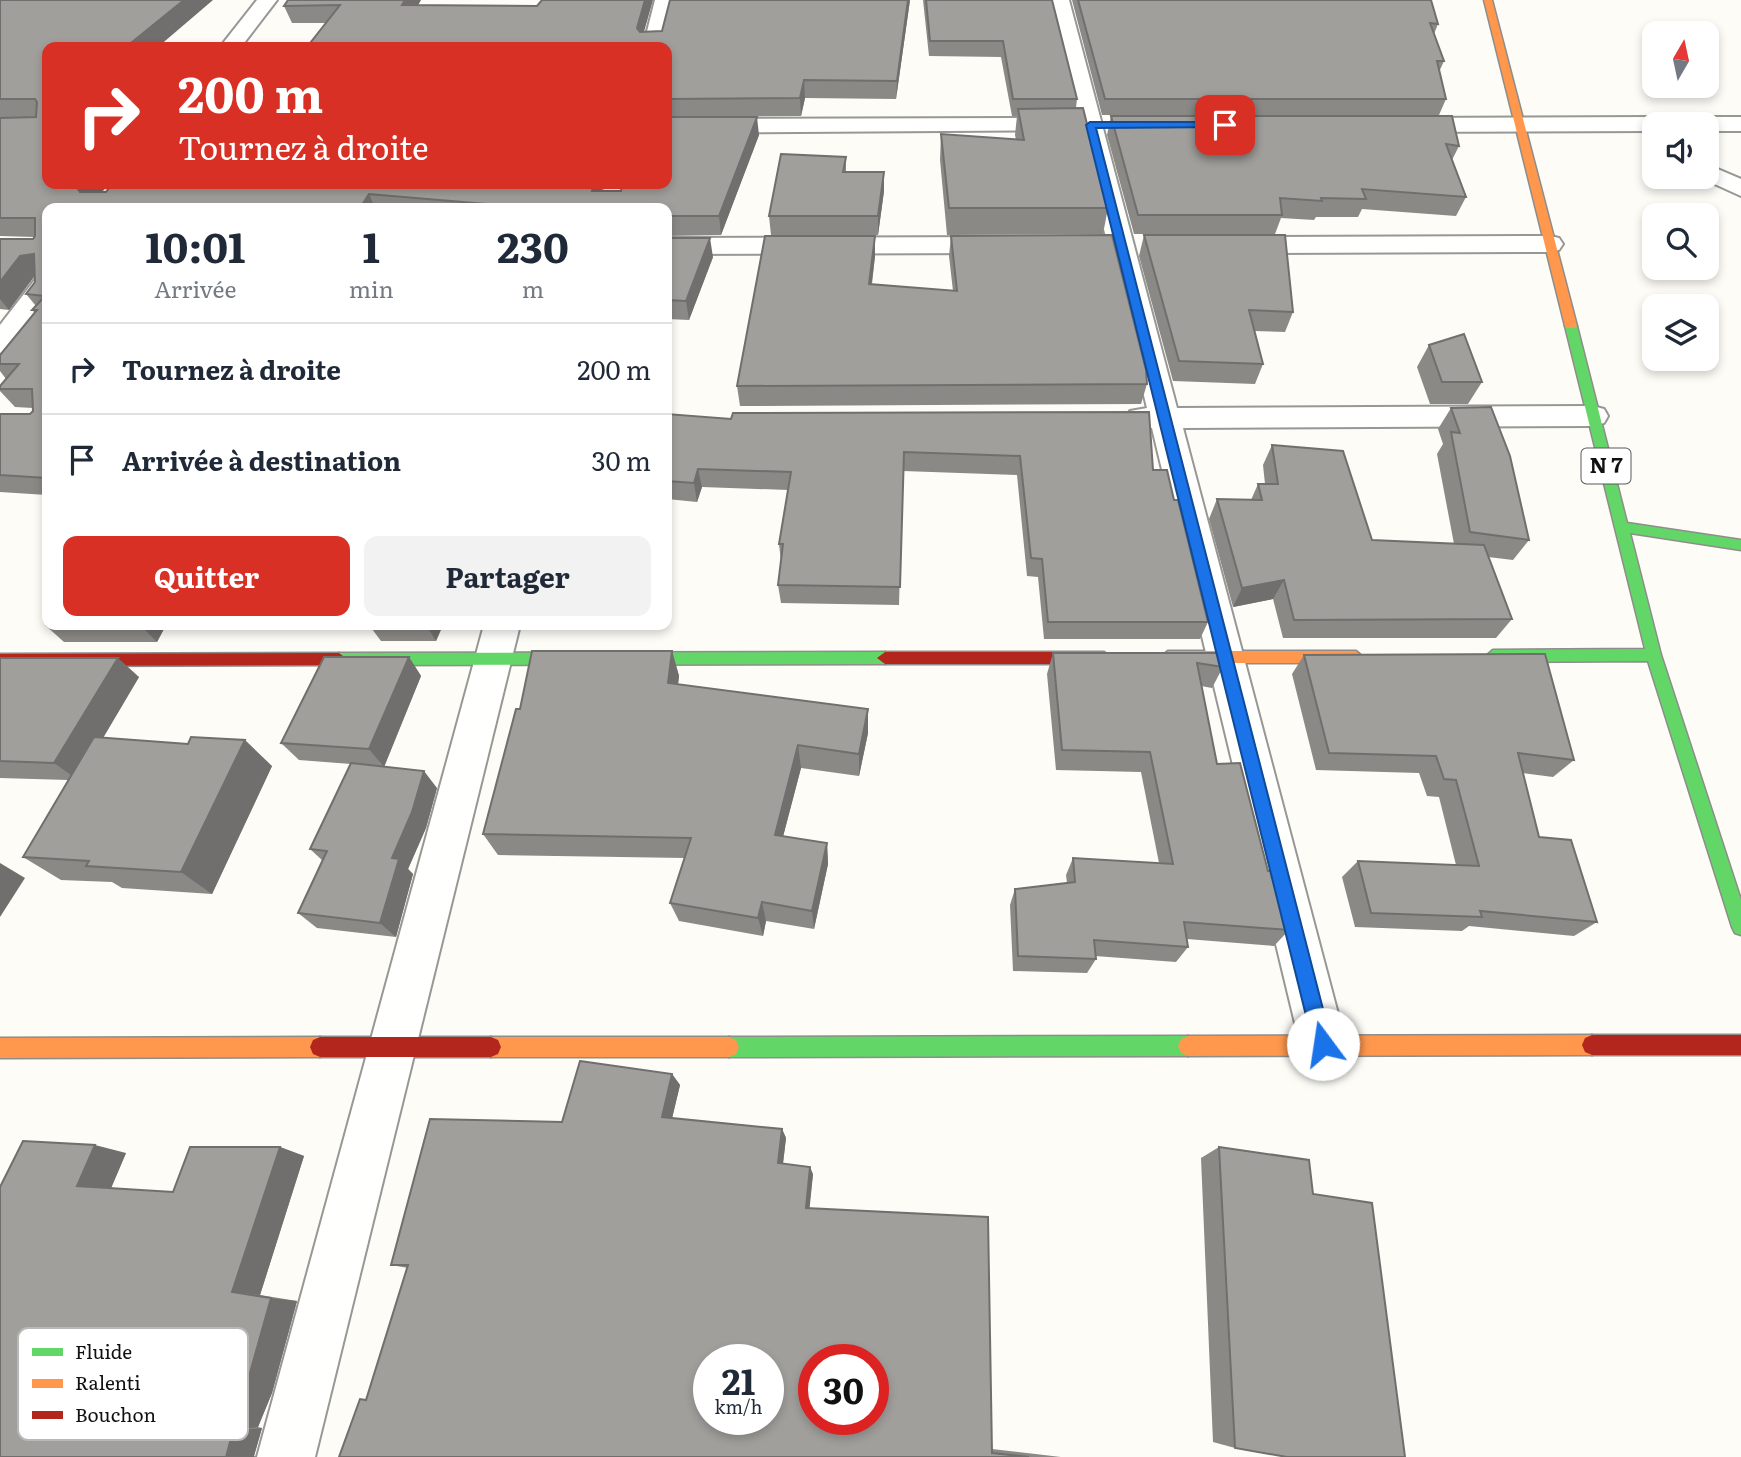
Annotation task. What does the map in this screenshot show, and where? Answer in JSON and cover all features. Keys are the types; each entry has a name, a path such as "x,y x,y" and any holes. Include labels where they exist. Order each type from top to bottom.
{"main road":[{"name":"N 7","path":"1488,0 1654,656 1741,927"},
{"path":"1622,527 1741,545"},
{"path":"0,660 498,642 1115,657"},
{"path":"1474,656 1654,656"},
{"path":"1156,657 1377,657"},
{"path":"0,1048 1741,1045"}],"street":[{"path":"234,42 267,0"},
{"path":"654,42 665,0"},
{"path":"1059,0 1104,125 1121,245 1323,1044"},
{"path":"1618,124 1642,137"},
{"path":"1381,125 1642,124"},
{"path":"1719,124 1741,124"},
{"path":"672,126 1104,125"},
{"path":"1719,178 1741,189"},
{"path":"1204,245 1550,244"},
{"path":"672,246 1025,245"},
{"path":"0,344 42,289"},
{"path":"1110,418 1593,416"},
{"path":"286,1457 498,642"}],"building":[{"path":"0,0 184,0 132,42 42,42 42,189 106,192 108,189 672,189 672,117 757,117 719,216 672,216 672,203 474,203 369,194 363,203 42,203 42,296 26,294 35,282 34,254 20,256 0,282 0,239 33,239 35,218 0,218 0,118 36,117 37,102 35,99 0,99"},
{"path":"288,0 405,0 402,5 537,6 542,0 645,0 637,28 640,32 662,31 670,0 908,0 897,81 804,80 800,98 672,99 672,42 311,42 340,5 284,6"},
{"path":"926,0 1052,0 1077,99 1013,99 1003,41 930,41"},
{"path":"1078,0 1431,0 1438,24 1430,23 1444,61 1437,61 1446,99 1105,99"},
{"path":"1083,108 1108,208 949,208 941,134 1024,140 1018,109"},
{"path":"1111,116 1452,116 1459,146 1446,144 1466,197 1362,189 1366,199 1321,198 1322,201 1280,198 1282,215 1138,215"},
{"path":"781,154 846,157 843,172 884,172 878,216 769,216"},
{"path":"1112,235 1146,370 1147,384 737,386 765,236 875,236 869,284 957,291 951,236"},
{"path":"1144,235 1285,235 1293,312 1249,310 1263,364 1179,361"},
{"path":"672,238 710,238 686,301 672,300"},
{"path":"42,299 42,478 0,475 0,414 30,414 33,411 32,389 0,389 19,364 0,364 0,355 37,310 32,310"},
{"path":"1464,334 1482,382 1442,382 1429,345"},
{"path":"1491,407 1510,456 1529,540 1470,532 1451,432 1460,433 1451,408"},
{"path":"1149,412 1153,470 1167,470 1174,500 1178,500 1208,622 1048,622 1042,559 1031,558 1020,456 904,452 900,587 778,585 783,544 779,544 791,472 698,469 694,483 672,481 672,414 731,419 733,413"},
{"path":"1272,445 1343,451 1372,540 1484,545 1512,619 1294,620 1284,580 1242,588 1217,499 1262,500 1258,484 1278,484"},
{"path":"532,651 672,651 668,683 868,709 859,754 798,745 775,835 827,843 812,911 762,902 758,918 670,903 691,838 483,834 516,709 520,709"},
{"path":"1053,653 1219,653 1223,667 1197,663 1217,764 1240,763 1268,871 1274,871 1289,930 1184,922 1188,947 1094,940 1096,959 1018,956 1015,889 1075,882 1073,858 1173,864 1150,752 1062,750"},
{"path":"1545,654 1574,760 1518,753 1539,837 1571,840 1597,922 1480,911 1482,917 1371,913 1358,861 1479,866 1456,780 1444,779 1436,756 1329,753 1304,655"},
{"path":"324,657 409,657 369,749 281,743"},
{"path":"0,658 118,658 54,763 0,761"},
{"path":"94,737 188,744 191,737 245,740 181,872 86,866 89,861 23,857"},
{"path":"351,763 424,771 412,812 392,858 399,859 380,923 298,913 327,851 310,849"},
{"path":"580,1061 672,1074 662,1117 782,1129 778,1163 810,1167 806,1208 988,1217 992,1453 1029,1457 339,1457 360,1399 366,1400 408,1265 391,1265 430,1119 562,1122"},
{"path":"23,1141 95,1145 77,1186 173,1192 190,1147 280,1147 232,1292 271,1298 248,1380 248,1328 18,1328 18,1440 231,1440 226,1457 0,1457 0,1187"},
{"path":"1219,1147 1309,1160 1313,1194 1372,1203 1405,1457 1287,1457 1235,1448"}],"traffic: fast":[{"path":"1571,326 1654,655 1741,927"},
{"path":"1622,527 1741,545"},
{"path":"1493,656 1654,655"},
{"path":"339,659 885,658"},
{"path":"729,1047 1188,1046"}],"traffic: slow":[{"path":"1488,0 1571,326"},
{"path":"1168,657 1356,657"},
{"path":"1188,1046 1592,1045"},
{"path":"0,1048 320,1047"},
{"path":"491,1047 729,1047"}],"traffic: jam":[{"path":"885,658 1104,658"},
{"path":"0,660 339,659"},
{"path":"1592,1045 1741,1045"},
{"path":"320,1047 491,1047"}],"route":[{"path":"1225,125 1090,125 1323,1044"}]}
